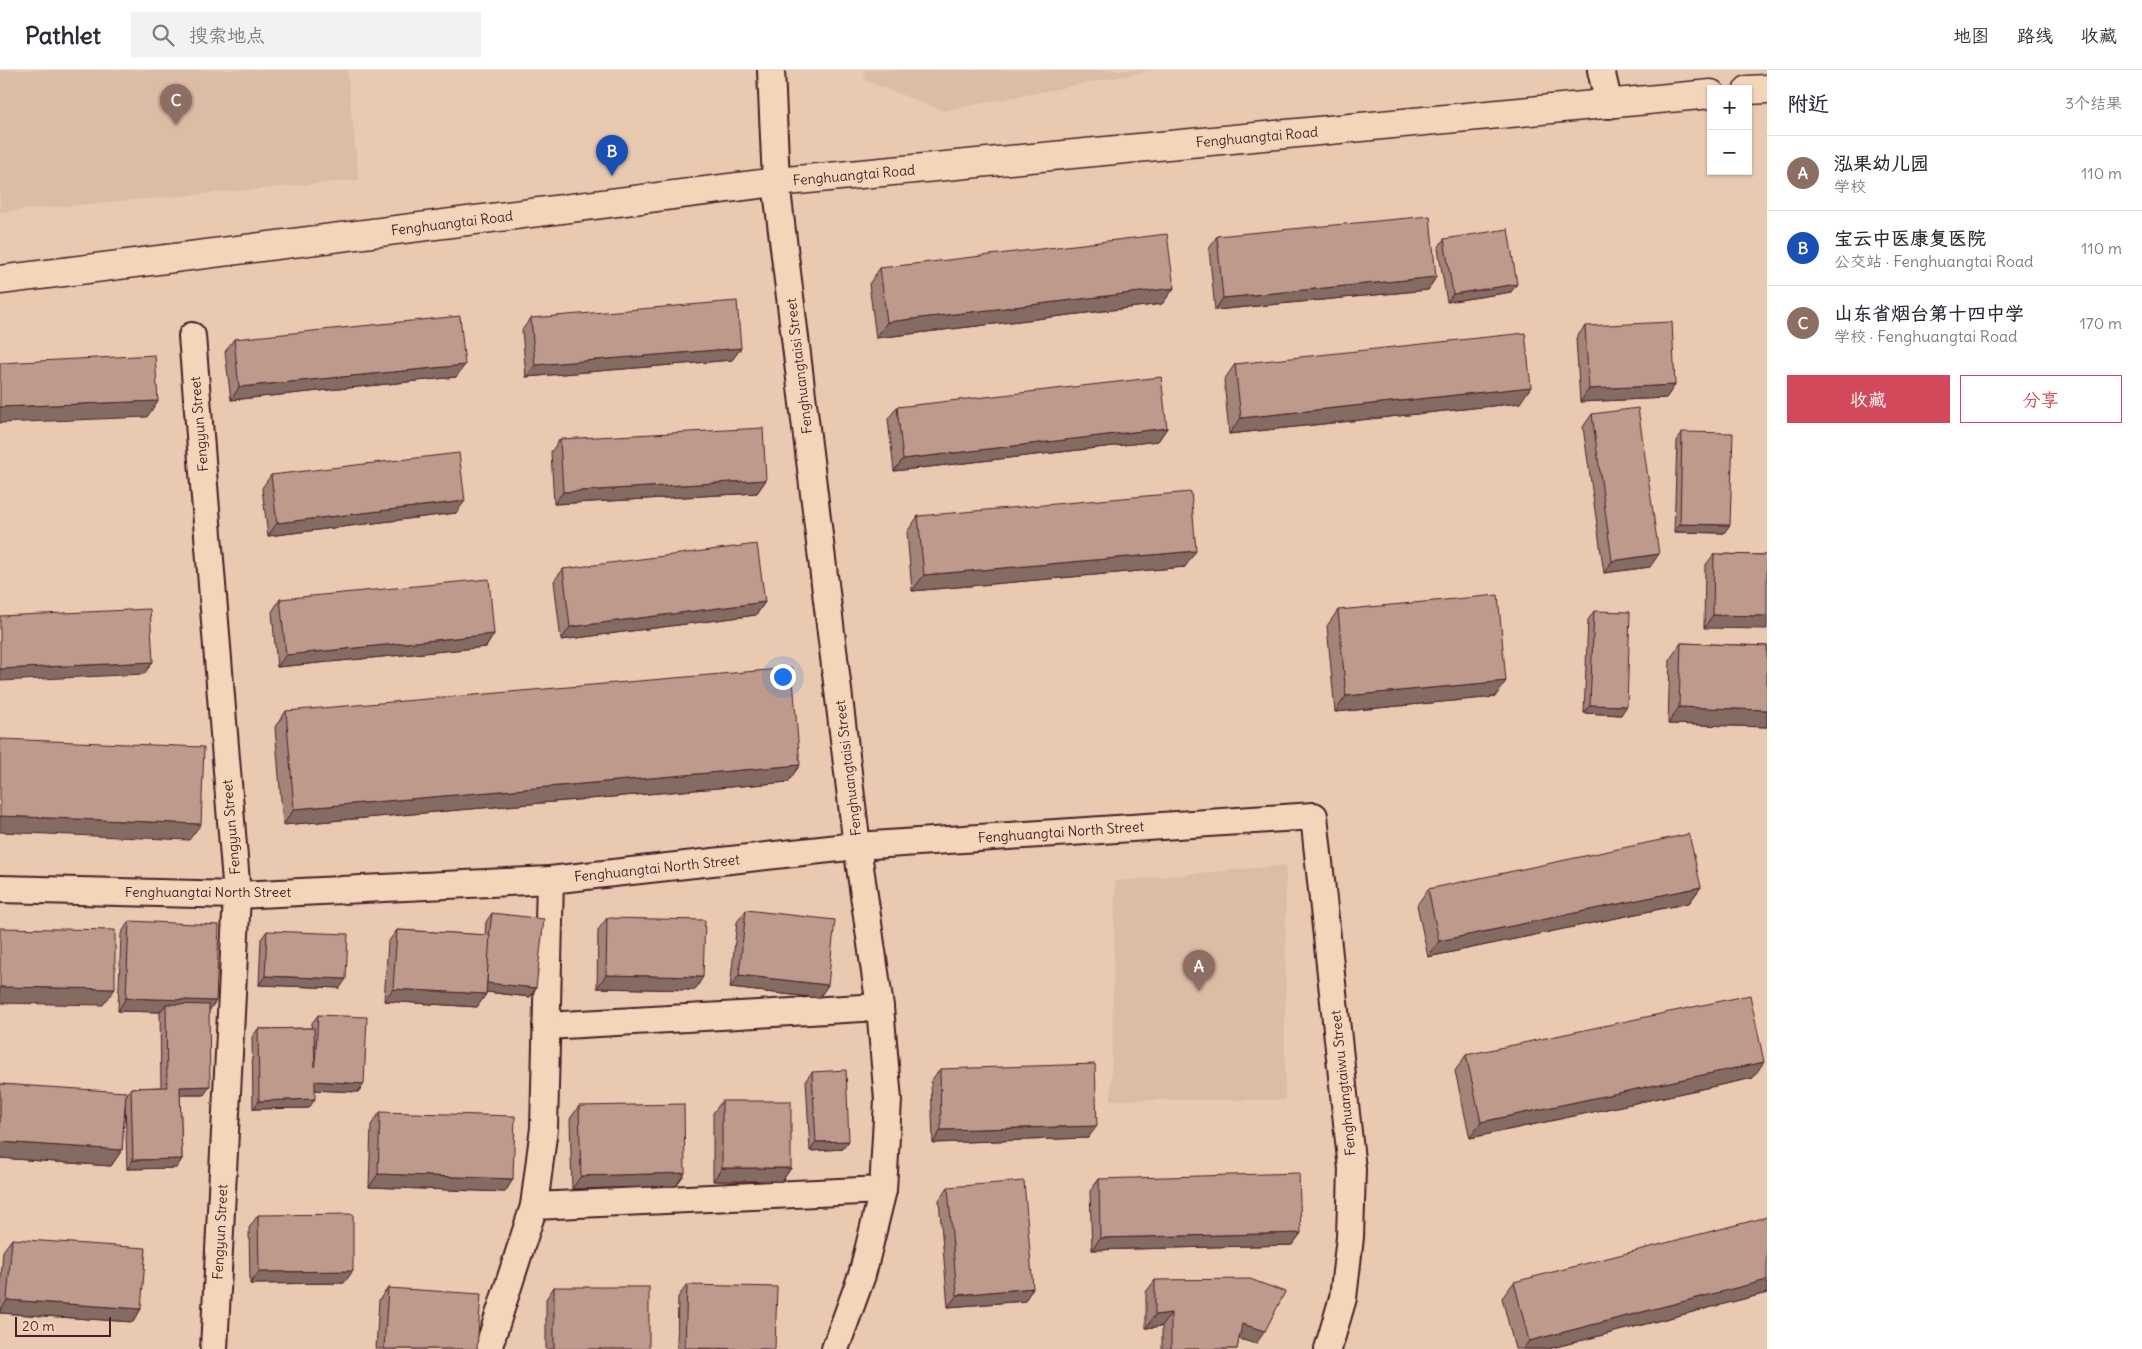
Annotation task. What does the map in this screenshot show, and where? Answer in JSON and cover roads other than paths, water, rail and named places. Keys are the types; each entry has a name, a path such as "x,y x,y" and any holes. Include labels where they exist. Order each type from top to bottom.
{"street":[{"name":"Fenghuangtaisi Street","path":"771,70 776,182 858,846 880,1007 888,1100 883,1190 862,1275 835,1349"},
{"path":"1601,70 1609,105"},
{"path":"1752,90 1767,88"},
{"name":"Fenghuangtai Road","path":"0,280 776,182 1707,94"},
{"name":"Fengyun Street","path":"192,336 236,894 214,1349"},
{"name":"Fenghuangtai North Street","path":"0,889 236,894 550,880 858,846 1314,816"},
{"name":"Fenghuangtaiwu Street","path":"1314,816 1352,1169 1350,1237 1343,1298 1328,1349"},
{"path":"488,1349 534,1206 544,1128 550,880"},
{"path":"546,1026 880,1007"},
{"path":"534,1206 883,1190"}],"place":[{"name":"山东省烟台第十四中学","path":"176,125"},
{"name":"宝云中医康复医院","path":"612,176"},
{"name":"泓果幼儿园","path":"1199,991"}]}
